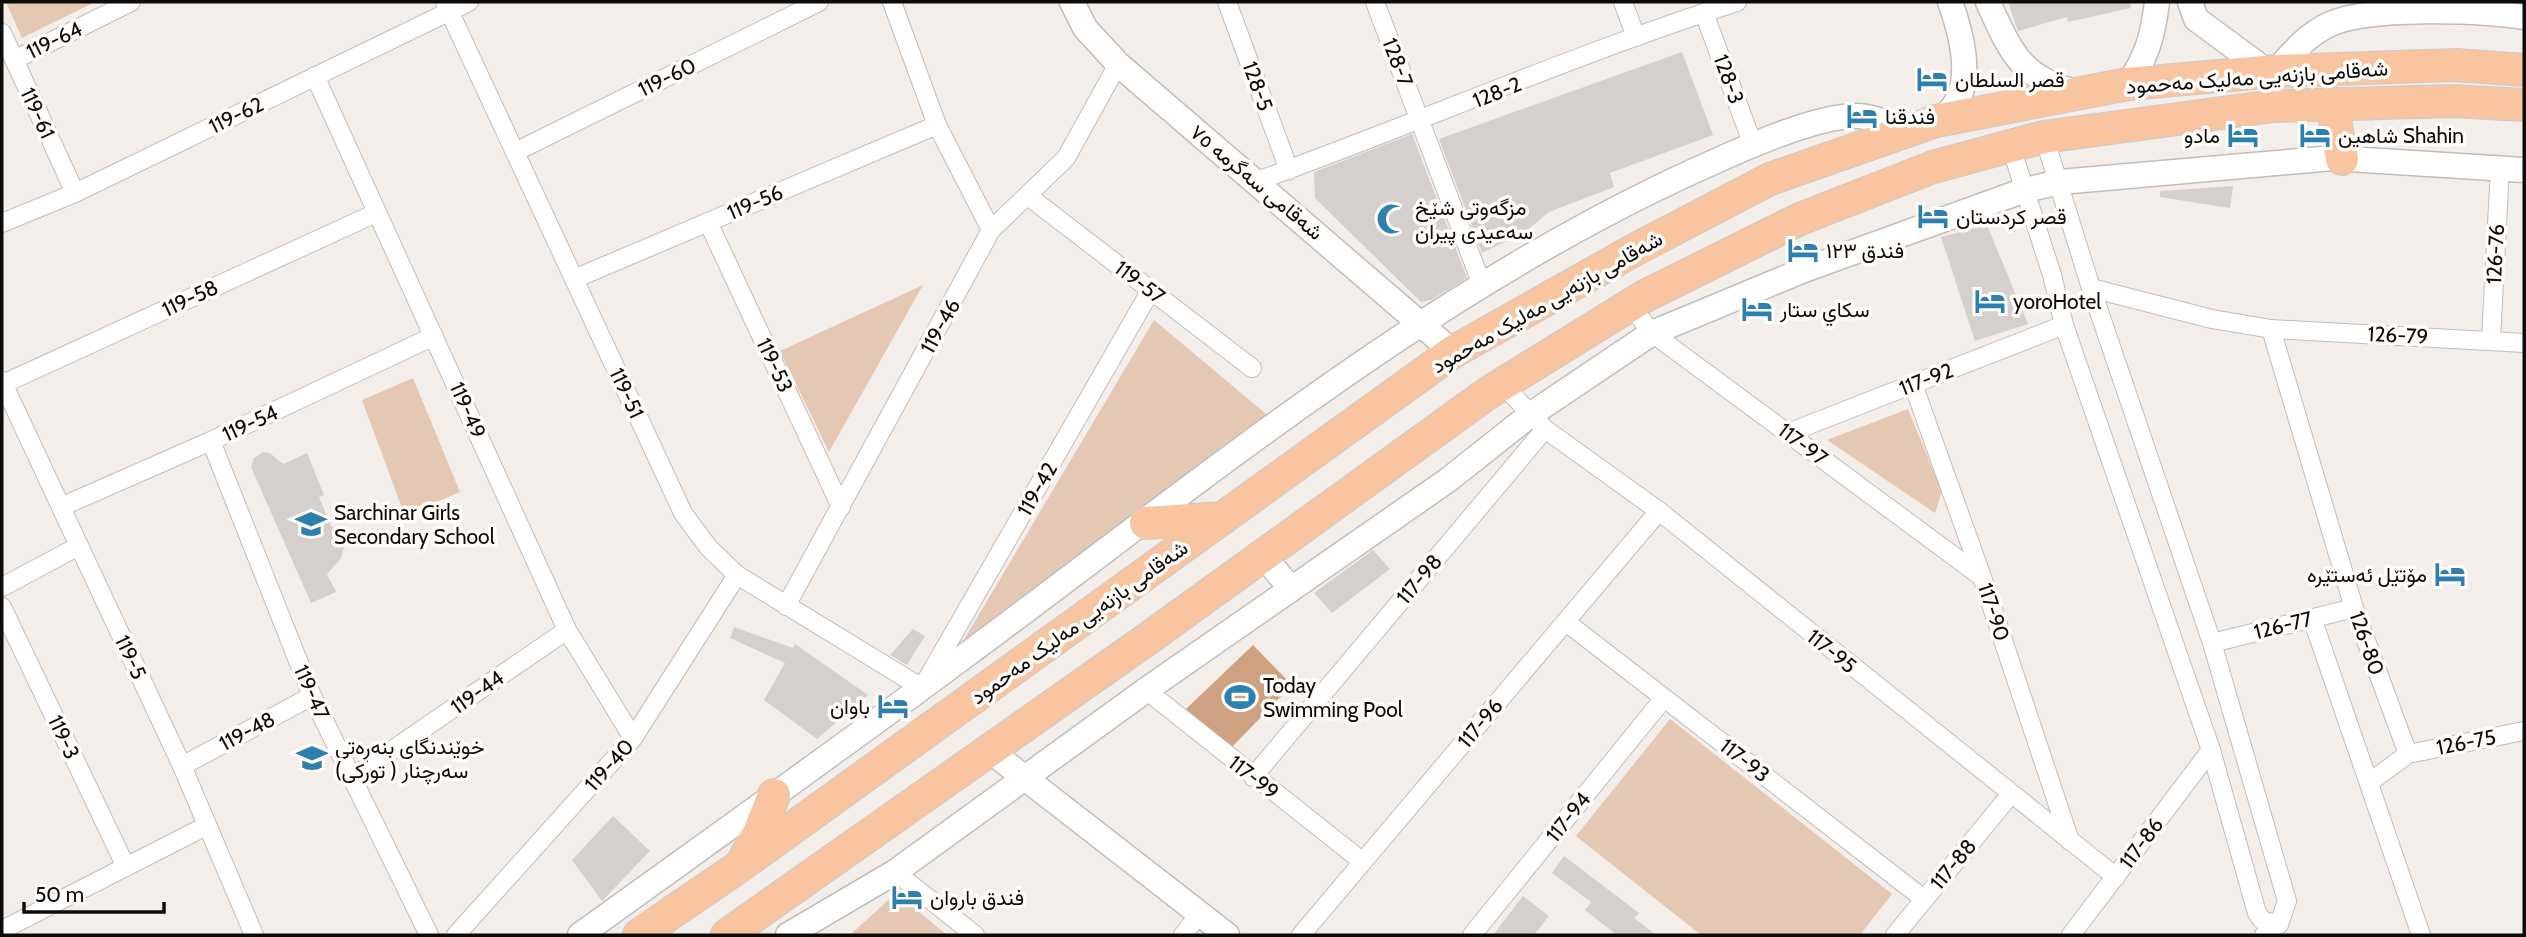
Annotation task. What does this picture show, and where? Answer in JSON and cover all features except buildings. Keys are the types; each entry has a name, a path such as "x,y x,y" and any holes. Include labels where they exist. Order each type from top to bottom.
{"highway":[{"name":"شەقامی بازنەیی مەلیک مەحمود","path":"639,935 737,868 1453,352 1636,249 1770,179 1936,121 2128,84 2272,71 2456,65 2524,70"},
{"name":"شەقامی بازنەیی مەلیک مەحمود","path":"726,935 1502,384 1630,305 1800,219 1933,167 2010,144 2044,137 2274,106 2452,101 2524,105"},
{"path":"2332,103 2342,159"},
{"path":"1146,523 1223,518"},
{"path":"737,868 759,833 774,795"}],"main road":[{"name":"شەقامی سەگرمە ٧٥","path":"1072,2 1085,28 1118,64 1424,324 1453,352"},
{"path":"1936,121 1954,106 1964,74 1962,39 1950,2"},
{"path":"1988,2 2010,51 2020,64 2049,83 2081,93"},
{"path":"2128,84 2145,60 2153,36 2157,2"},
{"path":"2190,2 2196,19 2238,52 2272,71 2299,44 2329,25 2363,16 2436,13 2524,17"},
{"path":"580,935 922,688 1294,411 1482,285 1563,237 1664,184 1753,145 1846,116 1870,118 1903,132"},
{"path":"788,935 895,872 1146,690 1448,480 1538,422 1652,333 1804,270 2025,190 2060,182 2342,159 2512,169"},
{"path":"1262,554 1291,589"},
{"path":"989,750 1227,935"}],"street":[{"name":"119-64","path":"14,60 131,2"},
{"name":"119-62","path":"2,223 75,193 315,76 447,6 469,2"},
{"name":"119-60","path":"514,152 820,2"},
{"path":"892,2 937,125 991,230"},
{"name":"128-5","path":"1227,2 1289,170"},
{"name":"128-7","path":"1376,2 1482,285"},
{"path":"1623,2 1636,37"},
{"name":"128-2","path":"1257,181 1420,122 1636,37 1737,2"},
{"name":"119-51","path":"447,6 683,513 708,547 737,575 922,688"},
{"name":"128-3","path":"1704,13 1753,145"},
{"name":"119-61","path":"2,33 75,193"},
{"name":"119-46","path":"786,607 991,230 1066,158 1118,64"},
{"name":"119-49","path":"315,76 567,630 633,738"},
{"name":"119-56","path":"574,279 937,125"},
{"path":"2044,137 2091,288 2212,643 2287,901 2281,930"},
{"path":"2010,144 2064,325 2211,750 2257,913 2263,921 2281,930"},
{"name":"126-76","path":"2491,340 2512,169"},
{"name":"119-57","path":"1028,196 1252,368"},
{"name":"119-58","path":"2,382 376,213"},
{"name":"119-53","path":"708,222 841,508"},
{"name":"126-79","path":"2091,288 2212,318 2272,328 2524,342"},
{"name":"119-42","path":"922,688 1151,290"},
{"name":"117-97","path":"1630,305 1652,333 1982,577"},
{"name":"117-92","path":"1788,433 2064,325"},
{"name":"126-80","path":"2272,328 2354,608 2408,754"},
{"name":"119-54","path":"63,506 211,441 435,336"},
{"name":"119-5","path":"2,382 63,506 182,766 254,935"},
{"path":"1502,384 1538,422"},
{"name":"117-90","path":"1913,384 1982,577 2070,842"},
{"name":"117-95","path":"1538,422 1659,511 2116,877"},
{"name":"117-98","path":"1253,777 1538,422"},
{"name":"119-47","path":"211,441 312,696 354,777 429,935"},
{"name":"117-96","path":"1301,935 1659,511"},
{"path":"2,587 79,546"},
{"name":"119-40","path":"456,935 633,738 737,575"},
{"name":"119-3","path":"2,607 126,867"},
{"name":"126-77","path":"2212,643 2354,608"},
{"path":"2312,618 2370,782 2419,935"},
{"name":"117-93","path":"1566,622 1924,899"},
{"name":"119-44","path":"354,777 567,630"},
{"name":"117-99","path":"1146,690 1363,862"},
{"name":"119-48","path":"182,766 312,696"},
{"name":"117-94","path":"1472,935 1664,698"},
{"name":"126-75","path":"2408,754 2524,731"},
{"name":"117-86","path":"2071,935 2211,750"},
{"path":"2370,782 2408,754"},
{"name":"117-88","path":"1895,935 2011,794"},
{"path":"2,930 206,826"},
{"path":"895,872 975,935"},
{"path":"1183,935 1200,913"},
{"path":"2264,935 2281,930"}],"shaded area":[{"path":"6,2 95,2 22,38"},
{"path":"923,285 829,452 780,351"},
{"path":"1154,320 1271,418 962,643"},
{"path":"413,378 460,492 405,516 362,400"},
{"path":"1908,409 1942,492 1935,513 1827,440"},
{"name":"Today Swimming Pool","path":"1253,645 1292,685 1230,749 1186,709"},
{"path":"1670,719 1892,894 1860,935 1701,935 1576,836"},
{"path":"896,893 947,935 850,935"}],"place":[{"name":"قصر السلطان","path":"1932,79"},
{"name":"فندقنا","path":"1862,116"},
{"name":"مادو","path":"2243,135"},
{"name":"شاهین Shahin","path":"2315,135"},
{"name":"قصر كردستان","path":"1933,216"},
{"name":"مزگەوتی شێخ سەعیدی پیران","path":"1392,219"},
{"name":"فندق ١٢٣","path":"1803,250"},
{"name":"yoroHotel","path":"1990,301"},
{"name":"سكاي ستار","path":"1757,309"},
{"name":"Sarchinar Girls Secondary School","path":"311,524"},
{"name":"مۆتێل ئەستێرە","path":"2450,574"},
{"name":"Today Swimming Pool","path":"1240,697"},
{"name":"باوان","path":"893,706"},
{"name":"خوێندنگای بنەڕەتی سەرچنار ( تورکی)","path":"312,758"},
{"name":"فندق باروان","path":"907,897"}]}
